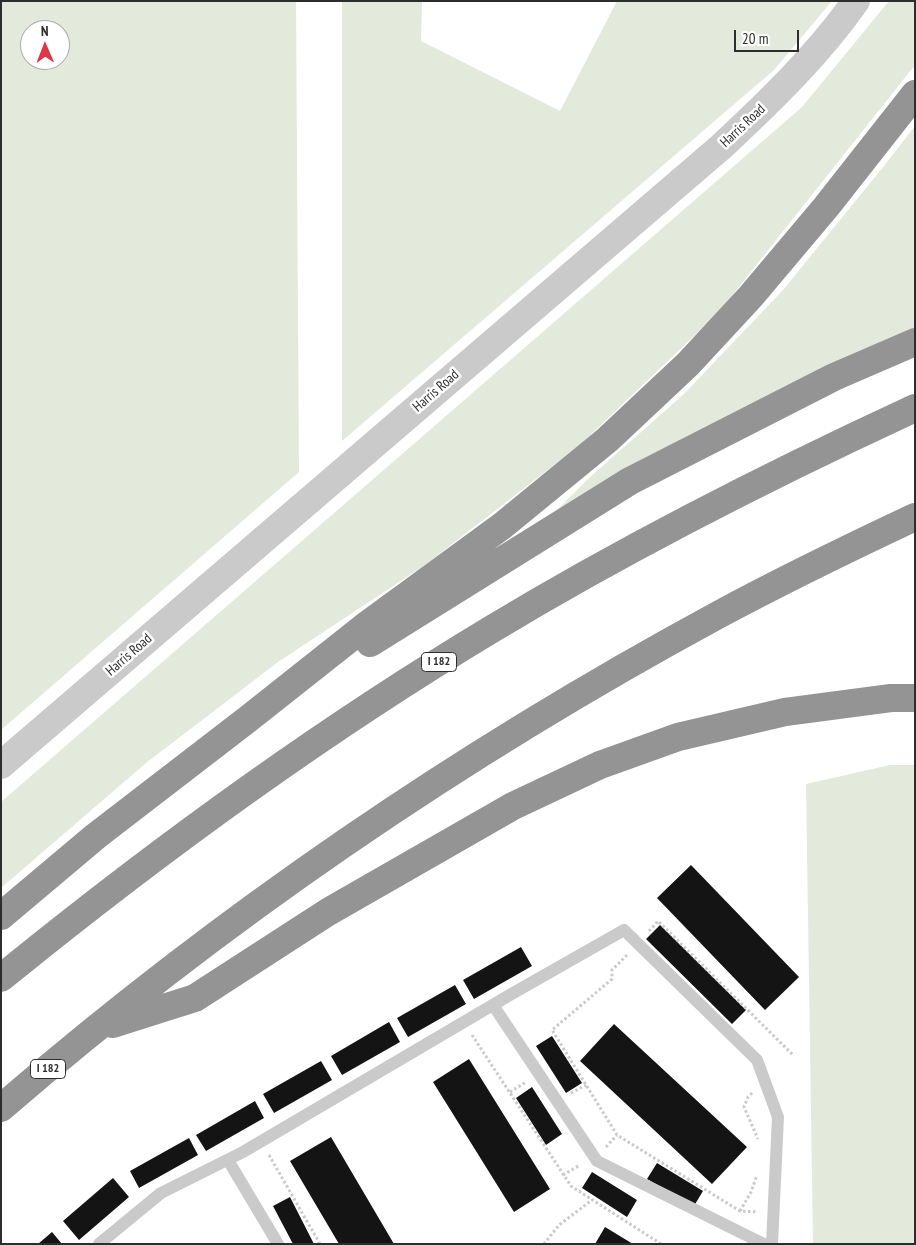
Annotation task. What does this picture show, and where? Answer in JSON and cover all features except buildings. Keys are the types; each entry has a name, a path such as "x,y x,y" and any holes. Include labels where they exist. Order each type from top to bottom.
{"highway":[{"path":"1,916 96,836 368,624 502,526 614,434 688,364 751,296 826,207 915,94"},
{"path":"248,719 630,480 834,378 915,342"},
{"name":"I 182","path":"1,978 77,916 201,823 384,696 600,566 711,506 824,450 915,408"},
{"name":"I 182","path":"1,1108 193,952 294,878 397,807 610,675 720,614 831,557 915,517"},
{"path":"95,1030 195,998 328,912 462,835 513,806 600,766 678,736 784,712 891,698 915,698"}],"street":[{"name":"Harris Road","path":"1,766 722,146 801,68 856,1"}],"lane":[{"path":"99,1244 162,1193 262,1142 624,930 757,1060 778,1117 772,1244"},
{"path":"493,1005 597,1161 764,1244"},
{"path":"228,1160 278,1244"}],"path":[{"path":"643,937 658,921 793,1055"},
{"path":"627,955 612,970 612,979 552,1030 617,1135 740,1211 774,1212"},
{"path":"464,1022 571,1186 661,1244"},
{"path":"758,1147 758,1139 744,1107 748,1097 765,1082"},
{"path":"602,1151 617,1135"},
{"path":"262,1142 320,1244"},
{"path":"563,1175 581,1164"},
{"path":"740,1211 751,1192 758,1171"},
{"path":"544,1244 560,1225 592,1200"}],"green space":[{"path":"1,1 296,1 299,472 1,730"},
{"path":"342,1 422,1 421,41 560,111 617,1 832,1 774,70 342,441"},
{"path":"889,1 915,1 915,65 719,312 581,444 425,565 278,662 146,763 1,888 1,802 802,107"},
{"path":"915,126 915,336 552,515 589,478 684,394 783,290"},
{"path":"890,765 915,765 915,1244 813,1244 806,784"}]}
